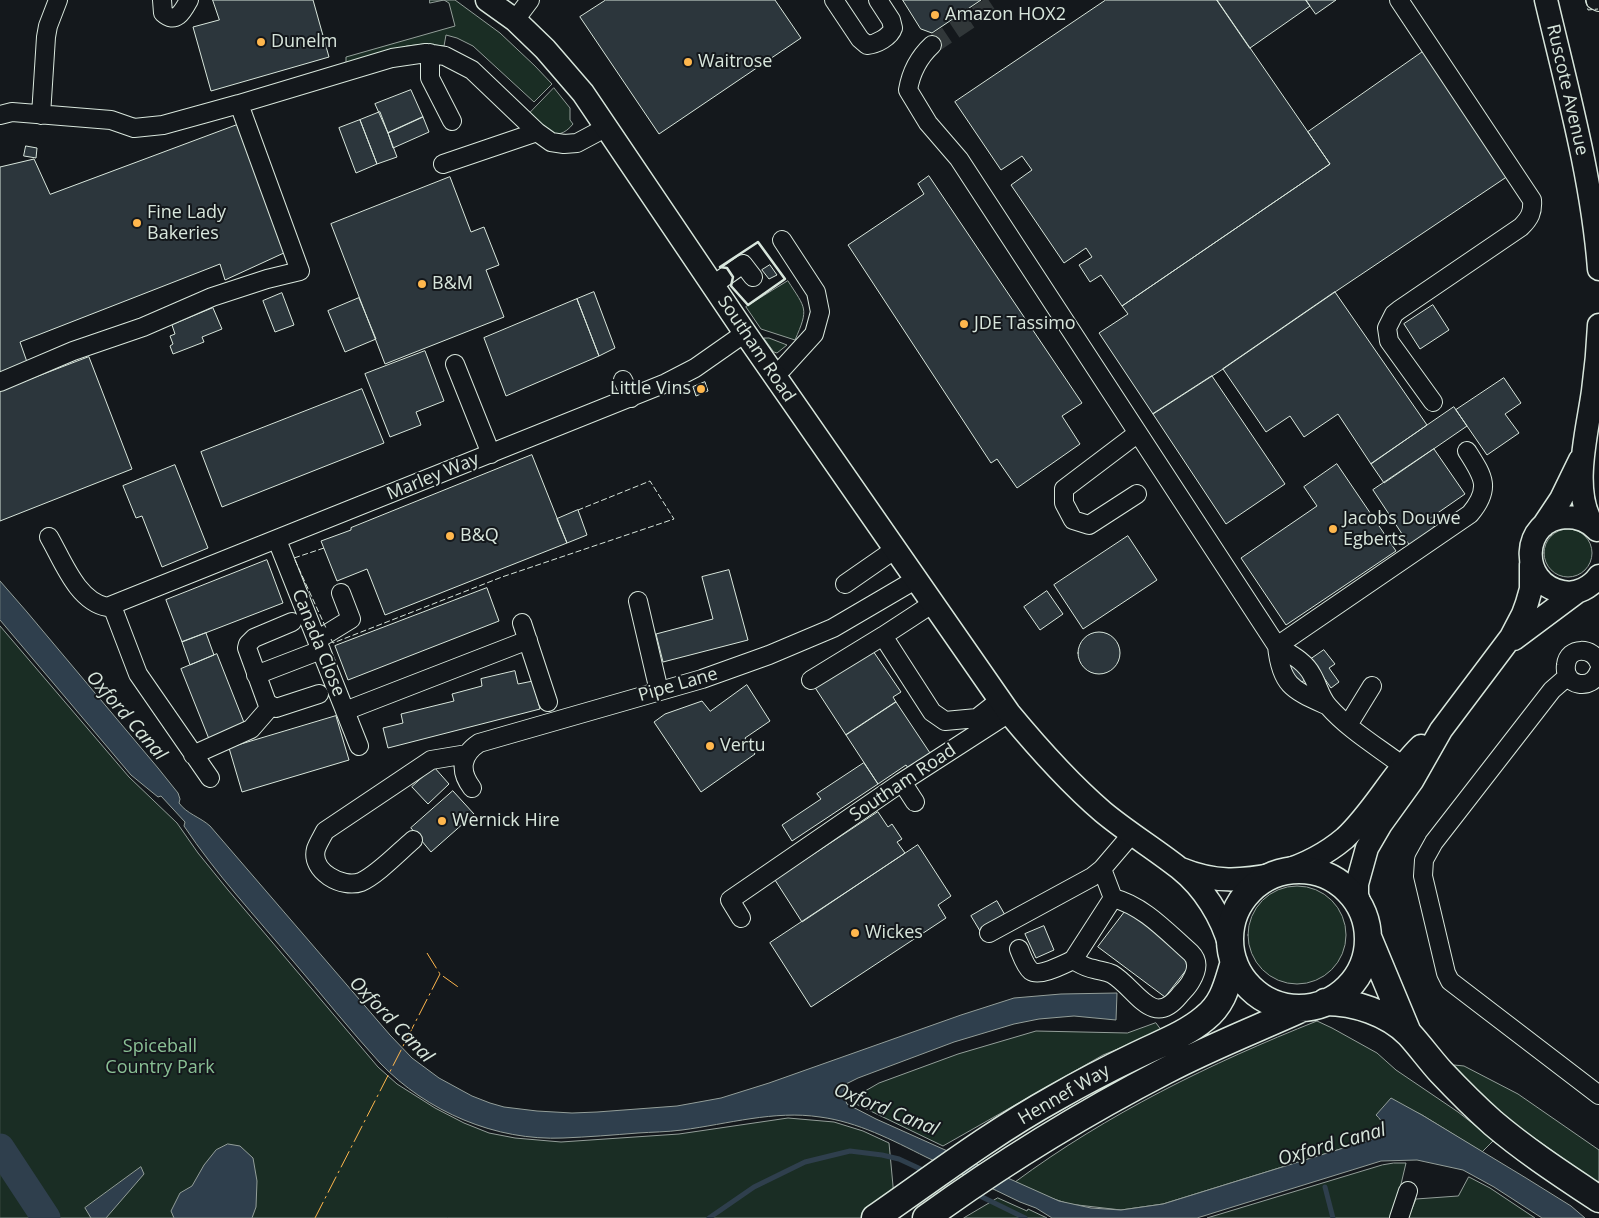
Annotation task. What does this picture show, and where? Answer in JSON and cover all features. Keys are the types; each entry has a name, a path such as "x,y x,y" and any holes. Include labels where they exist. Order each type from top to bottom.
{"highway":[{"path":"1408,1033 1368,937 1362,911 1352,895 1337,882 1320,873 1301,870 1279,873 1260,882 1246,895 1236,911 1231,929 1232,955 1242,978 1254,991 1269,1001 1286,1007 1348,1003 1362,1006 1389,1019 1408,1033 1449,1080 1492,1122 1541,1160 1599,1199"},
{"path":"1314,1005 1340,994 1352,983 1361,969 1366,954 1368,937"},
{"name":"Hennef Way","path":"875,1218 978,1146 1052,1100 1107,1069 1178,1035 1206,1018 1224,995 1232,955"},
{"name":"Hennef Way","path":"926,1218 1009,1161 1067,1125 1166,1070 1314,1005"}],"main road":[{"name":"Southam Road","path":"487,0 515,20 565,71 583,93 894,550 1004,707 1035,745 1102,811 1131,835 1180,869 1196,876 1226,880 1279,873"},
{"name":"Ruscote Avenue","path":"1546,0 1590,192 1599,269"},
{"path":"1598,532 1590,521 1585,506 1582,456 1593,391 1599,325"},
{"path":"1362,911 1357,895 1357,884 1367,848 1377,829 1412,781 1441,730 1504,647 1517,626 1531,589 1530,552 1532,541 1561,499 1582,456"},
{"path":"1539,530 1548,522 1572,517 1584,520 1598,532"},
{"path":"1531,564 1536,575 1544,584 1554,590 1565,593 1591,585"},
{"path":"1504,647 1522,632 1591,585"},
{"path":"1279,873 1311,861 1345,837 1369,811 1411,756 1441,730"},
{"name":"Southam Road","path":"1180,869 1212,906 1223,924 1232,955"}],"street":[{"path":"41,115 46,37 58,0"},
{"path":"162,0 163,13 174,17 181,13 189,0"},
{"path":"515,20 530,0"},
{"path":"834,0 860,39 867,45 875,44 890,35 894,28 892,20 878,0"},
{"path":"1399,0 1532,200 1531,215 1521,227 1399,310 1390,321 1387,328 1390,341 1433,402"},
{"path":"1595,0 1599,2"},
{"path":"932,45 921,54 912,73 908,90 911,97 928,123 959,159 1278,646 1299,659 1306,666 1322,699 1328,706 1348,725 1403,766"},
{"path":"0,115 12,112 111,120 134,128 163,124 239,104 392,58 410,54 430,53 445,56 472,70 537,132 551,142 570,144 586,139 606,127"},
{"path":"430,53 430,78 452,121"},
{"path":"0,382 72,351 143,327 212,296 300,271 239,104"},
{"path":"443,164 472,161 537,132"},
{"path":"774,375 783,368 814,334 820,312 816,292 782,240"},
{"path":"713,285 743,264 753,277"},
{"name":"Marley Way","path":"112,606 491,454 544,439 684,375 745,333"},
{"path":"455,364 491,454"},
{"path":"623,380 631,398"},
{"path":"1138,433 1064,489 1064,503 1073,520 1089,525 1138,494"},
{"path":"1278,646 1470,514 1481,499 1484,490 1484,480 1467,451"},
{"path":"49,537 84,595 100,606 112,606 138,674 210,778"},
{"name":"Canada Close","path":"277,540 359,746"},
{"path":"845,584 894,550"},
{"name":"Pipe Lane","path":"467,754 474,746 486,740 736,668 802,642 850,619 915,580"},
{"path":"256,675 319,645 351,619 341,593"},
{"path":"638,601 659,691"},
{"path":"811,680 932,604"},
{"path":"292,622 254,638 248,644 247,648 256,675 267,703 276,708 319,694"},
{"path":"522,623 548,702"},
{"path":"883,636 932,712 945,721 977,718 1004,707"},
{"path":"345,711 528,640"},
{"path":"1278,646 1281,668 1286,680 1299,693 1328,706"},
{"path":"1593,648 1599,672 1590,683 1575,683 1568,676 1566,665 1571,655 1575,652 1593,648"},
{"path":"1568,676 1552,690 1434,842 1424,860 1423,876 1446,973 1450,981 1599,1096"},
{"path":"1348,725 1372,686"},
{"path":"193,755 251,730 271,706"},
{"name":"Southam Road","path":"741,918 730,900 902,782 1004,707"},
{"path":"413,840 363,881 352,884 341,882 328,876 318,865 316,850 325,831 431,760 467,754 464,772 466,780 472,788"},
{"path":"902,782 915,802"},
{"path":"989,934 1092,877 1102,869 1131,835"},
{"path":"1073,960 1092,969 1113,975 1143,1001 1158,1010 1163,1010 1174,1002 1190,983 1196,967 1196,959 1193,955 1148,915 1130,904 1113,898 1102,869"},
{"path":"1019,949 1029,968 1037,973 1073,960 1113,898"},
{"path":"1400,1218 1408,1192"}],"green space":[{"path":"430,0 444,0 430,3"},
{"path":"444,0 455,0 500,33 552,84 534,102 473,46 446,35 444,46 424,44 407,46 346,64 346,57 455,26 449,3"},
{"path":"554,88 570,108 570,120 573,124 567,130 555,134 544,129 528,115"},
{"path":"788,281 804,309 804,315 795,340 761,329 746,307"},
{"path":"764,338 787,345 777,353 774,352"},
{"path":"1568,529 1577,531 1585,536 1590,544 1592,553 1590,562 1585,570 1577,575 1568,577 1559,575 1551,570 1546,562 1544,553 1546,544 1551,536 1559,531"},
{"name":"Spiceball Country Park","path":"0,626 129,777 177,823 228,890 378,1067 397,1084 435,1108 489,1133 515,1138 561,1142 679,1134 788,1118 834,1122 863,1131 889,1143 896,1218 0,1218"},
{"path":"1297,886 1316,890 1332,900 1342,916 1346,935 1342,954 1332,970 1316,980 1297,984 1278,980 1262,970 1252,954 1248,935 1252,916 1262,900 1278,890"},
{"path":"1317,1021 1377,1053 1396,1070 1458,1112 1494,1140 1482,1152 1422,1115 1407,1108 1381,1119 1383,1128 1379,1137 1163,1204 1121,1210 1069,1204 1042,1195 1015,1182 1050,1157 1123,1112 1199,1072"},
{"path":"1156,1023 1162,1031 1103,1055 943,1146 854,1103 853,1098 879,1083 958,1054 1036,1031 1127,1033"},
{"path":"1454,1065 1464,1066 1518,1094 1599,1150 1599,1184 1502,1115 1476,1091"},
{"path":"1406,1163 1393,1218 1207,1218 1382,1165"},
{"path":"1469,1177 1490,1188 1535,1218 1408,1218 1416,1199 1458,1196"},
{"path":"998,1198 1027,1211 1028,1209 1047,1218 964,1218"}],"water":[{"path":"0,581 158,768 178,793 179,803 182,807 210,826 390,1035 412,1058 439,1078 472,1096 504,1107 572,1113 677,1106 721,1098 769,1083 1014,998 1061,994 1117,993 1116,1020 1074,1016 1039,1019 1014,1024 954,1042 858,1078 846,1084 843,1094 847,1104 876,1119 1059,1201 1091,1208 1121,1210 1163,1204 1379,1137 1382,1125 1381,1120 1376,1115 1391,1098 1526,1178 1571,1206 1585,1218 1542,1218 1494,1187 1463,1170 1417,1160 1381,1161 1197,1218 1052,1218 1036,1208 874,1132 834,1119 803,1115 768,1116 676,1131 563,1138 538,1138 513,1134 488,1129 464,1120 419,1096 380,1063 223,878 196,844 184,826 185,822 161,796 158,797 131,775 0,620"},
{"path":"228,1144 240,1146 253,1158 257,1181 256,1207 252,1218 174,1218 171,1211 180,1193 192,1186 204,1165 216,1150"},
{"path":"141,1167 144,1174 106,1218 91,1218 85,1208"}],"building":[{"name":"Dunelm","path":"213,0 313,0 329,57 211,91 193,27 219,20"},
{"name":"Waitrose","path":"606,0 775,0 801,38 659,134 580,17"},
{"name":"Amazon HOX2","path":"903,0 981,0 932,33 921,29"},
{"path":"1106,0 1217,0 1330,164 1122,306 1101,275 1090,282 1079,265 1092,257 1086,248 1064,263 1011,185 1032,170 1022,156 1001,170 955,102"},
{"path":"1217,0 1306,0 1310,6 1250,48"},
{"path":"1306,0 1336,0 1316,14"},
{"path":"1424,51 1508,176 1223,369 1153,414 1099,333 1128,314 1122,306 1330,164 1308,132"},
{"path":"411,90 423,117 388,133 375,104"},
{"path":"380,112 397,157 377,164 360,120"},
{"path":"423,117 429,132 393,148 388,133"},
{"path":"360,120 377,164 356,173 339,128"},
{"name":"Fine Lady Bakeries","path":"237,125 286,252 225,280 220,264 20,342 27,362 0,373 0,167 34,159 50,194"},
{"path":"26,146 37,148 36,158 24,156"},
{"name":"JDE Tassimo","path":"929,176 1082,403 1062,416 1080,444 1017,488 997,459 991,463 848,245 924,194 918,184"},
{"name":"B&M","path":"450,177 471,232 484,227 499,265 486,270 504,317 385,364 331,224"},
{"path":"770,265 777,275 769,279 762,270"},
{"path":"594,292 615,348 599,356 577,299"},
{"path":"1335,292 1427,425 1371,464 1338,414 1304,437 1290,416 1266,432 1223,369"},
{"path":"282,293 294,325 275,332 263,301"},
{"path":"359,298 376,339 345,352 328,311"},
{"path":"577,299 599,356 506,396 484,338"},
{"path":"1433,305 1449,330 1420,349 1404,324"},
{"path":"213,308 222,329 202,337 204,342 173,354 170,346 173,344 170,336 175,334 172,325"},
{"path":"425,351 444,401 416,412 421,425 390,437 365,374"},
{"path":"89,357 132,469 0,521 0,391"},
{"path":"1212,376 1285,484 1226,524 1153,414"},
{"path":"1504,378 1521,403 1505,414 1519,433 1487,455 1456,410"},
{"name":"Little Vins","path":"705,382 708,391 696,396 693,387"},
{"path":"362,389 384,443 222,507 201,452"},
{"path":"1454,407 1467,426 1384,483 1371,464"},
{"path":"1434,449 1465,494 1429,519 1436,529 1410,546 1373,490"},
{"name":"B&Q","path":"532,455 567,543 385,615 367,569 337,581 321,541"},
{"name":"Jacobs Douwe Egberts","path":"1337,464 1396,551 1286,625 1241,558 1317,506 1304,487"},
{"path":"175,465 208,548 162,567 142,516 136,518 123,486"},
{"path":"578,510 587,535 567,543 557,519"},
{"path":"1128,536 1157,580 1083,629 1054,585"},
{"path":"267,560 283,603 182,642 166,600"},
{"path":"729,570 748,640 663,662 656,634 713,619 702,577"},
{"path":"487,588 499,621 348,680 335,646"},
{"path":"1047,591 1063,614 1040,630 1024,607"},
{"path":"1103,632 1111,635 1117,641 1120,653 1117,665 1111,671 1095,674 1087,671 1081,665 1078,649 1081,641 1087,635"},
{"path":"206,633 214,655 190,665 182,642"},
{"path":"871,648 901,692 893,697 896,702 846,735 814,686"},
{"path":"1324,650 1335,664 1329,668 1339,682 1331,688 1311,659"},
{"path":"217,654 245,725 209,739 181,669"},
{"path":"1297,662 1308,678 1299,684 1288,668"},
{"path":"515,671 518,684 533,681 540,709 388,748 383,728 403,723 401,714 454,701 452,694 482,686 481,679"},
{"name":"Vertu","path":"747,685 770,721 745,738 755,754 701,792 654,722 665,714 702,701 710,711"},
{"path":"896,702 930,753 908,768 906,765 878,784 846,735"},
{"path":"336,716 349,760 242,792 229,748"},
{"path":"864,763 878,784 792,841 782,825 821,799 817,794"},
{"name":"Wernick Hire","path":"434,767 449,784 428,804 412,787"},
{"name":"Wernick Hire","path":"453,791 474,814 431,852 411,828"},
{"path":"878,812 888,827 892,824 902,839 897,842 905,853 802,922 775,880"},
{"name":"Wickes","path":"918,845 951,896 938,905 946,918 811,1007 770,943"},
{"path":"997,901 1005,915 980,931 971,916"},
{"path":"1127,909 1194,960 1165,997 1098,947"},
{"path":"1044,926 1054,950 1036,958 1025,934"}],"waterway":[{"path":"0,1148 46,1218"},
{"path":"709,1218 754,1187 805,1162 850,1151 899,1159 927,1172"},
{"path":"1325,1187 1333,1218"},
{"path":"976,1194 1025,1218"}],"tunnel":[{"path":"932,45 999,0"}],"fence":[{"path":"1586,0 1588,10 1598,9"},
{"path":"331,639 333,643 502,577 674,519 650,481 578,510"},
{"path":"324,548 294,558 326,628"}],"wall":[{"path":"758,242 785,279 748,305 731,286 733,277 727,268 720,267 758,242"}],"power":[{"path":"427,953 440,974 461,989"},
{"path":"315,1218 440,974"}],"place":[{"name":"Amazon HOX2","path":"935,15"},
{"name":"Dunelm","path":"261,42"},
{"name":"Waitrose","path":"688,62"},
{"name":"Fine Lady Bakeries","path":"137,223"},
{"name":"B&M","path":"422,284"},
{"name":"JDE Tassimo","path":"964,324"},
{"name":"Little Vins","path":"701,389"},
{"name":"Jacobs Douwe Egberts","path":"1333,529"},
{"name":"B&Q","path":"450,536"},
{"name":"Vertu","path":"710,746"},
{"name":"Wernick Hire","path":"442,821"},
{"name":"Wickes","path":"855,933"}],"water label":[{"name":"Oxford Canal","path":"126,716"},
{"name":"Oxford Canal","path":"391,1020"},
{"name":"Oxford Canal","path":"886,1110"},
{"name":"Oxford Canal","path":"1332,1145"}]}
